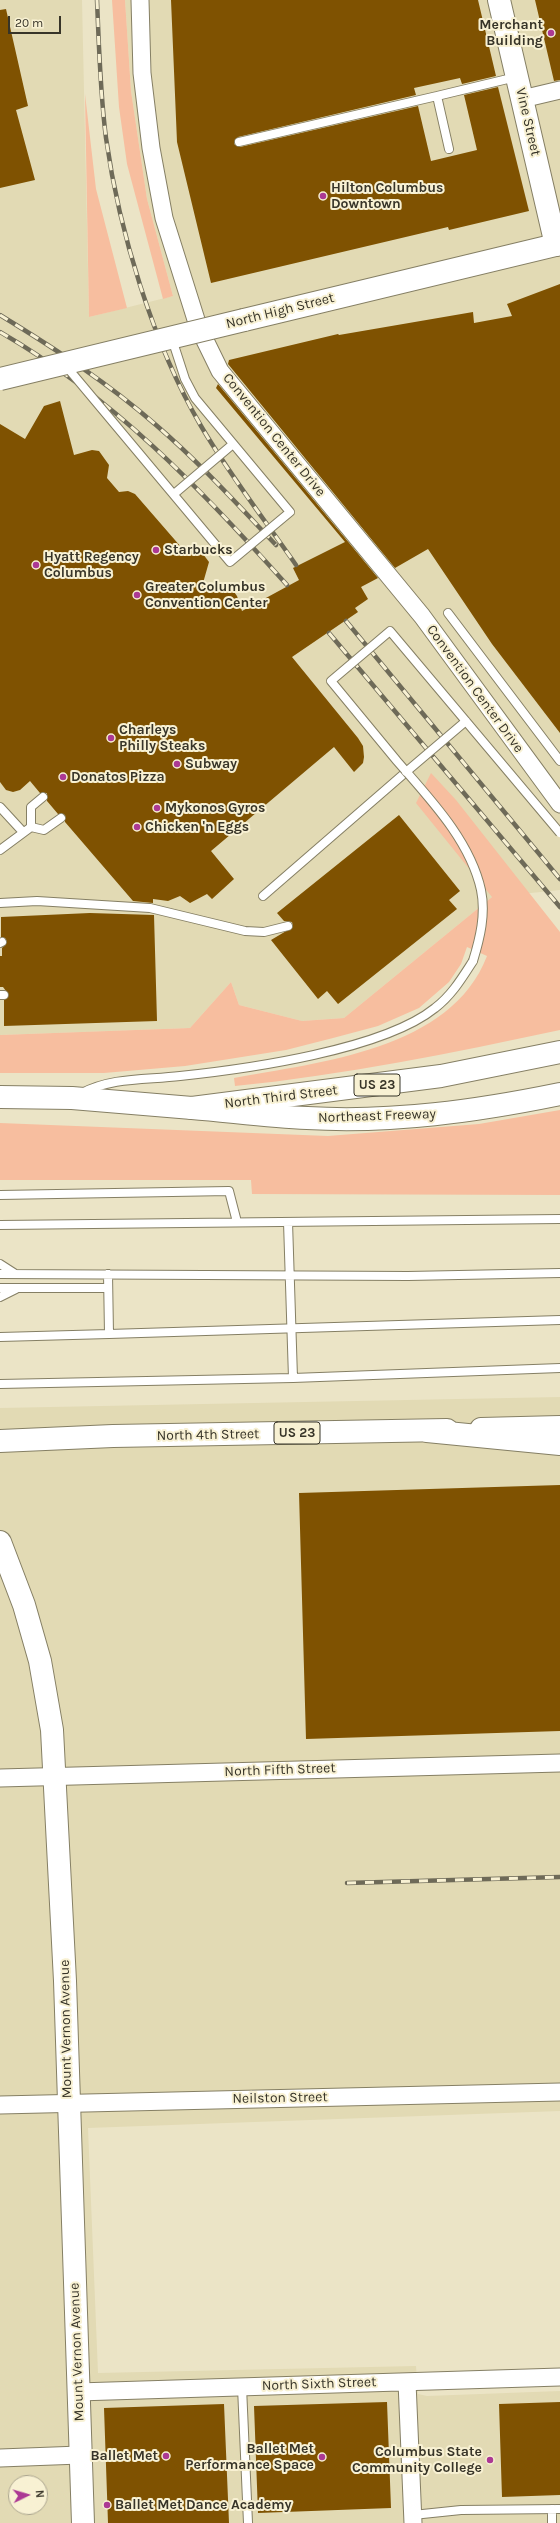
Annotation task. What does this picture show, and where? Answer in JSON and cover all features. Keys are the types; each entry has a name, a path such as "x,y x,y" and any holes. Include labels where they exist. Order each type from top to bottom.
{"main road":[{"name":"Vine Street","path":"499,0 558,244"},
{"name":"North High Street","path":"0,379 558,244"},
{"name":"North Third Street","path":"0,1097 72,1098 192,1108 441,1076 560,1052"},
{"name":"Northeast Freeway","path":"192,1108 307,1118 349,1119 455,1113 560,1094"},
{"name":"North 4th Street","path":"0,1441 106,1437 560,1427"},
{"path":"427,1430 560,1444"},
{"name":"Mount Vernon Avenue","path":"0,1542 24,1605 40,1660 51,1718 56,1776 83,2523"}],"street":[{"name":"Convention Center Drive","path":"140,0 143,81 151,148 164,218 198,326 217,364 236,392 422,616 560,804"},
{"path":"522,99 560,90"},
{"name":"North Fifth Street","path":"0,1778 560,1763"},
{"name":"Neilston Street","path":"0,2105 560,2092"},
{"name":"North Sixth Street","path":"78,2392 560,2377"},
{"path":"407,2382 413,2519"},
{"path":"0,2458 80,2455"}],"lane":[{"path":"239,142 517,77"},
{"path":"437,96 449,149"},
{"path":"64,364 230,562 290,512 191,391 172,338"},
{"path":"174,494 233,444"},
{"path":"448,613 560,761"},
{"path":"72,1098 91,1088 114,1082 241,1068 297,1058 382,1035 435,1008 456,989 472,961 480,936 483,914 481,891 474,867 460,842 406,772 331,682 390,631 560,833"},
{"path":"263,896 466,721"},
{"path":"31,827 31,807 43,797"},
{"path":"0,807 23,832"},
{"path":"0,850 31,827 44,830 61,818"},
{"path":"0,902 37,901 150,908 245,931 264,932 288,926"},
{"path":"0,1195 229,1191 237,1222"},
{"path":"0,1225 560,1219"},
{"path":"288,1222 293,1378"},
{"path":"0,1264 15,1274"},
{"path":"0,1274 408,1276 560,1273"},
{"path":"108,1274 109,1334"},
{"path":"0,1288 108,1288"},
{"path":"0,1296 19,1288"},
{"path":"0,1337 291,1330 560,1320"},
{"path":"0,1384 293,1378 560,1368"},
{"path":"242,2387 248,2523"},
{"path":"413,2519 461,2510 556,2509 552,2523"}],"shaded area":[{"path":"0,0 82,0 89,317 173,296 147,199 131,91 125,0 560,0 560,890 492,897 344,1018 302,1021 239,1005 231,982 190,1028 0,1035"},
{"path":"112,0 125,0 131,91 147,199 173,296 163,299 127,164 119,107"},
{"path":"85,94 96,189 127,308 89,317"},
{"path":"431,773 456,800 560,932 560,1030 358,1070 235,1086 234,1078 342,1057 379,1046 414,1032 444,1012 469,988 487,956 467,947 461,964 449,982 419,1008 378,1026 286,1050 185,1066 104,1073 0,1073 0,1035 190,1028 231,982 239,1005 302,1021 344,1018 492,897 416,803"},
{"path":"560,1110 560,1195 252,1194 251,1180 0,1180 0,1123 328,1136 479,1124"},
{"path":"560,1397 560,2111 88,2128 98,2373 416,2366 418,2394 427,2396 560,2391 560,2523 0,2523 0,1408"}],"building":[{"path":"171,0 478,0 496,76 462,84 460,78 414,88 416,95 238,137 234,144 240,147 418,106 431,161 477,150 464,95 498,87 529,211 449,230 448,227 211,283 177,142"},
{"name":"Merchant Building","path":"535,0 560,0 560,80 554,81"},
{"path":"6,9 28,106 16,110 35,180 0,188 0,10"},
{"path":"560,284 560,733 492,644 428,549 395,568 228,364 229,360 338,334 473,312 474,323 512,316 507,304"},
{"name":"Greater Columbus Convention Center","path":"218,384 378,578 361,587 368,599 355,608 358,612 292,657 358,738 363,746 364,757 363,763 354,772 334,747 211,851 234,879 212,899 207,894 190,903 180,896 168,901 153,899 153,903 133,901 65,822 65,815 58,814 47,801 47,793 40,793 30,781 20,790 13,792 6,790 0,782 0,424 25,439 44,406 60,401 74,455 92,450 99,451 109,465 107,478 119,492 128,491 135,494 181,547 197,546 209,562 203,583 229,585 237,596 242,611 299,580 293,568 345,542 216,388"},
{"path":"399,815 460,891 449,900 457,909 338,1004 327,991 318,999 271,940 293,927 292,922 284,921 277,913"},
{"path":"90,913 154,915 157,1021 4,1026 4,1000 9,995 3,987 0,987 0,956 2,956 2,948 7,942 5,938 1,937 1,917"},
{"path":"560,1485 560,1731 306,1739 299,1493"},
{"name":"Ballet Met Performance Space","path":"387,2402 391,2508 258,2513 254,2406"},
{"path":"560,2402 560,2495 502,2497 499,2404"},
{"name":"Ballet Met","path":"224,2404 229,2523 108,2523 104,2408"}],"railway":[{"path":"97,0 102,104 112,174 129,248 153,323 184,394 201,426 235,479 296,565"},
{"path":"0,315 80,367 138,410 203,468 276,545"},
{"path":"0,332 81,386 118,415 188,480 287,585"},
{"path":"346,621 560,879"},
{"path":"329,633 560,907"},
{"path":"347,1883 560,1877"}],"place":[{"name":"Merchant Building","path":"551,33"},
{"name":"Hilton Columbus Downtown","path":"323,196"},
{"name":"Starbucks","path":"156,550"},
{"name":"Hyatt Regency Columbus","path":"36,565"},
{"name":"Greater Columbus Convention Center","path":"137,595"},
{"name":"Charleys Philly Steaks","path":"111,738"},
{"name":"Subway","path":"177,764"},
{"name":"Donatos Pizza","path":"63,777"},
{"name":"Mykonos Gyros","path":"157,808"},
{"name":"Chicken 'n Eggs","path":"137,827"},
{"name":"Ballet Met","path":"166,2456"},
{"name":"Ballet Met Performance Space","path":"322,2457"},
{"name":"Columbus State Community College","path":"490,2460"},
{"name":"Ballet Met Dance Academy","path":"107,2505"}]}
